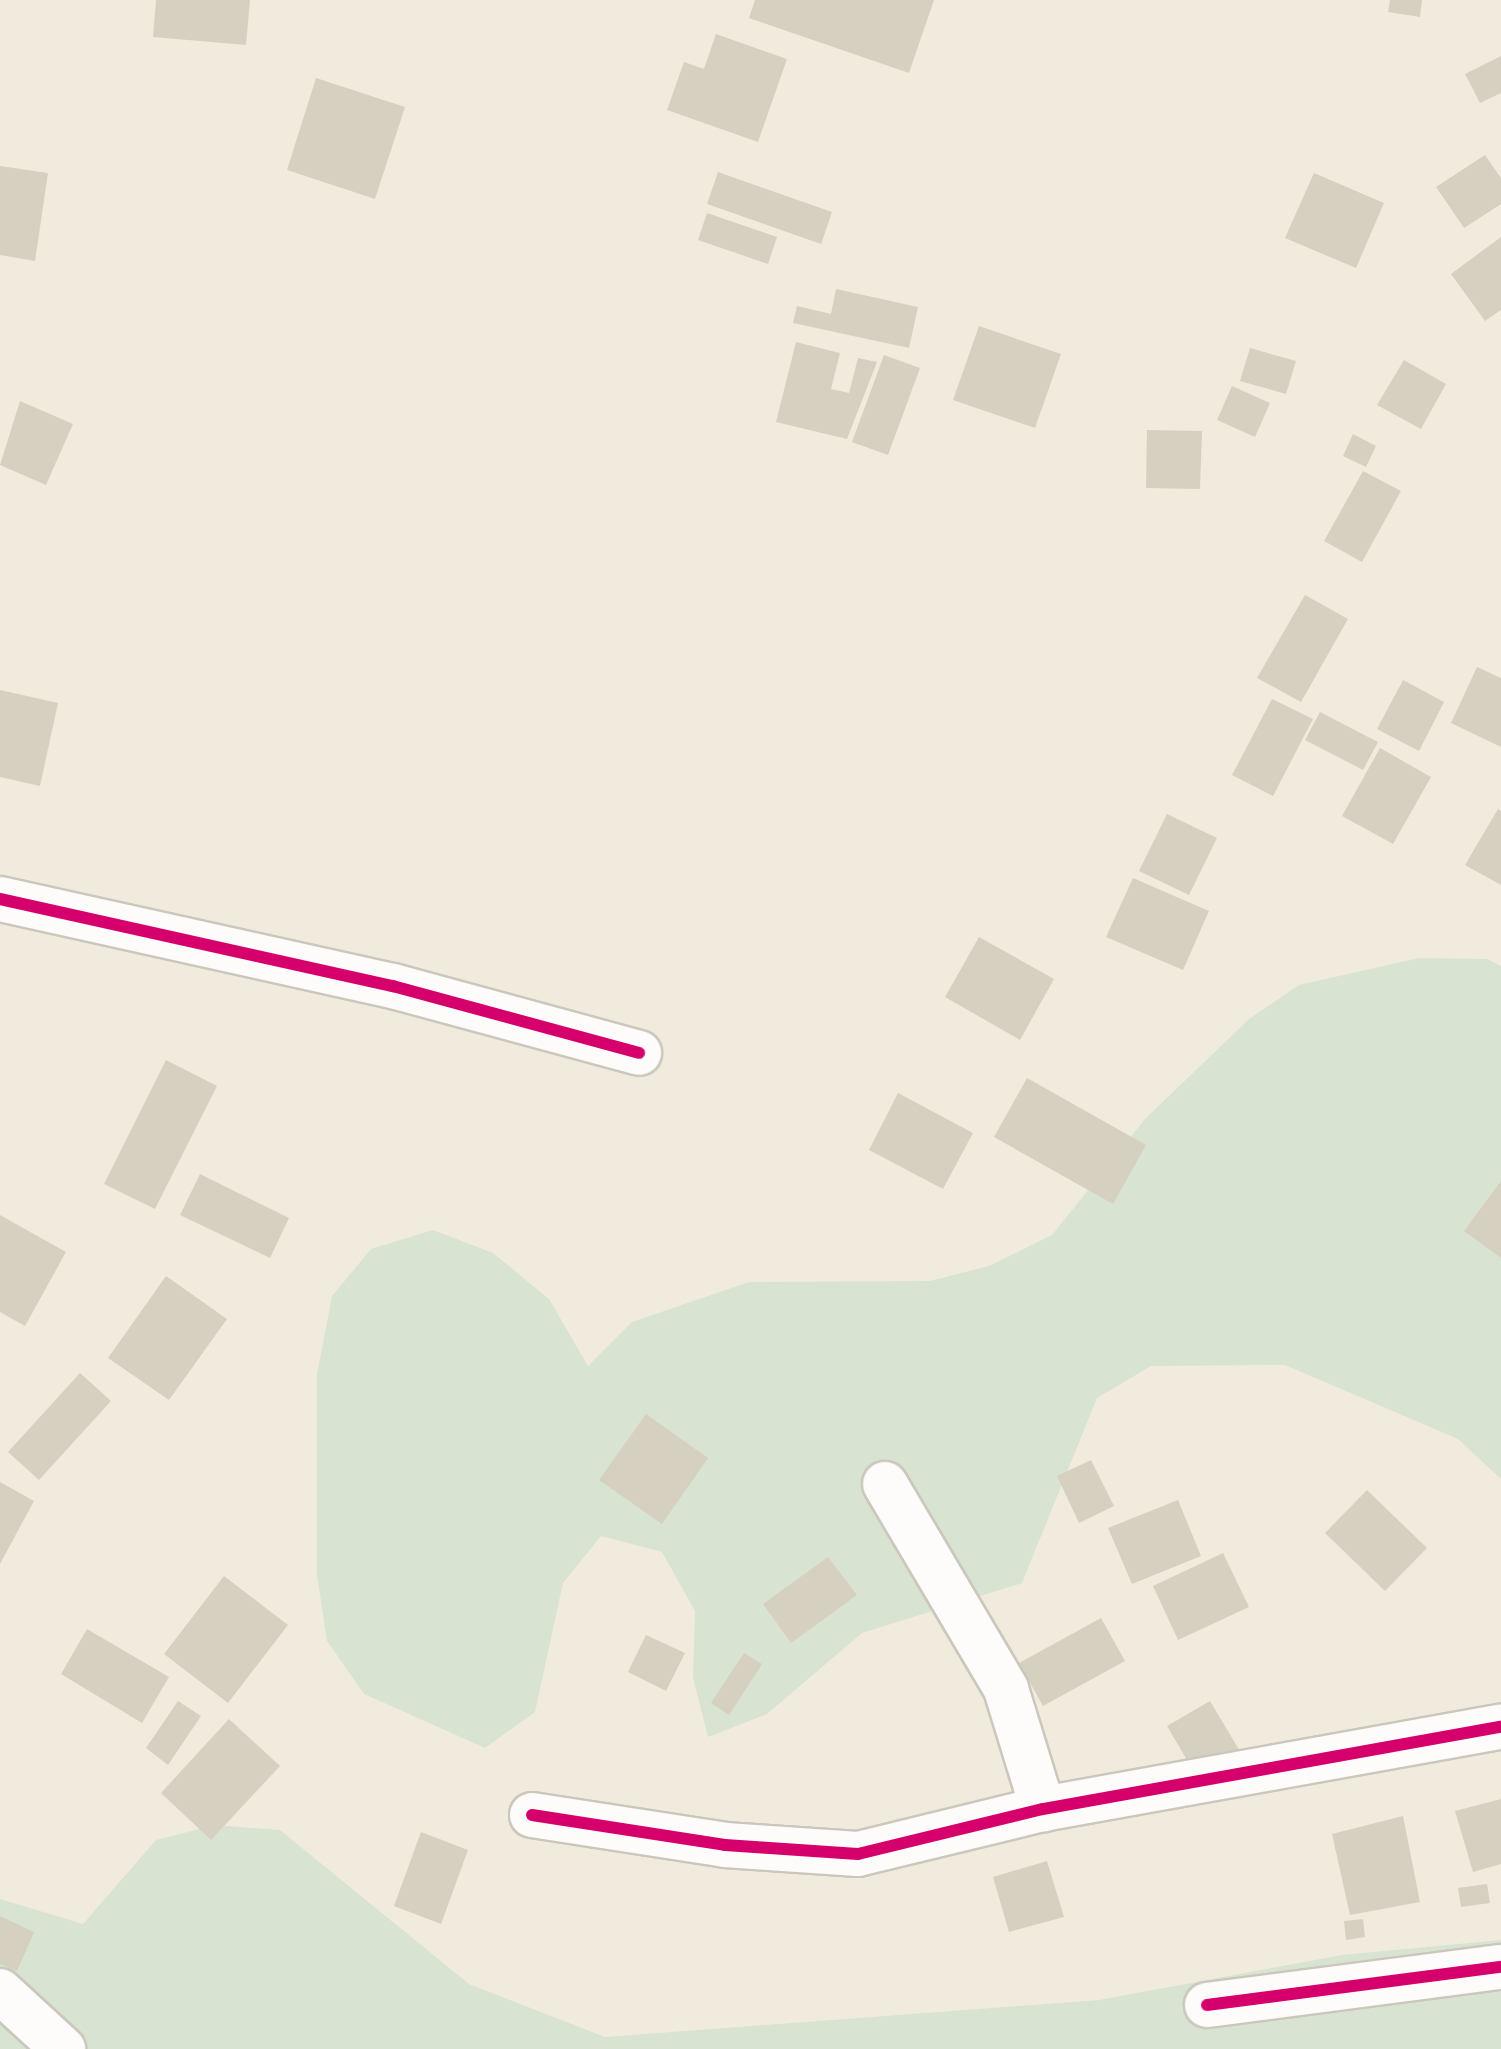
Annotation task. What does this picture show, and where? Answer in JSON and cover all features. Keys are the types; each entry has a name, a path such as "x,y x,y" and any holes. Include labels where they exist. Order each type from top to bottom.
{"street":[{"path":"0,899 393,986 639,1053"},
{"path":"885,1484 1006,1689 1043,1809"},
{"path":"532,1815 725,1845 858,1854 1043,1809 1501,1727"},
{"path":"1207,2005 1501,1967"},
{"path":"0,1991 63,2049"}],"green space":[{"path":"1419,958 1487,959 1501,966 1501,1479 1458,1439 1285,1365 1151,1366 1097,1398 1022,1583 862,1633 767,1714 708,1737 693,1678 695,1611 662,1552 601,1536 563,1583 535,1712 485,1748 364,1694 327,1641 317,1575 317,1374 332,1296 371,1249 433,1230 493,1253 549,1299 588,1366 632,1322 749,1282 930,1281 989,1266 1052,1235 1145,1119 1249,1019 1299,985"},
{"path":"215,1825 280,1830 469,1984 605,2037 1099,2000 1342,1955 1501,1940 1501,2049 0,2049 0,1899 83,1924 156,1840"}],"building":[{"path":"156,0 250,0 246,45 153,37"},
{"path":"755,0 934,0 909,73 749,18"},
{"path":"1390,0 1422,0 1420,17 1388,12"},
{"path":"716,34 787,59 758,142 667,110 684,62 704,69"},
{"path":"1501,56 1501,93 1480,103 1465,74"},
{"path":"316,78 405,107 375,199 287,170"},
{"path":"1485,155 1501,178 1501,204 1464,228 1436,187"},
{"path":"0,166 48,173 35,261 0,255"},
{"path":"718,172 832,212 821,244 707,204"},
{"path":"1314,173 1384,203 1356,268 1285,238"},
{"path":"707,213 777,237 768,264 698,240"},
{"path":"1501,237 1501,310 1485,321 1451,274"},
{"path":"836,289 918,307 909,348 793,323 797,306 831,314"},
{"path":"979,326 1061,354 1035,428 953,400"},
{"path":"796,342 840,353 831,389 849,393 858,358 877,362 847,439 776,422"},
{"path":"1250,348 1296,361 1286,394 1240,381"},
{"path":"884,355 920,368 888,455 852,442"},
{"path":"1404,360 1446,384 1421,429 1377,405"},
{"path":"1232,386 1270,403 1255,437 1217,420"},
{"path":"20,401 73,424 46,485 0,465"},
{"path":"1147,430 1202,431 1200,489 1146,488"},
{"path":"1353,434 1376,446 1366,467 1343,456"},
{"path":"1363,471 1401,491 1362,562 1324,541"},
{"path":"1305,595 1348,619 1301,702 1257,678"},
{"path":"1477,667 1501,678 1501,747 1451,723"},
{"path":"1403,680 1444,702 1419,751 1377,729"},
{"path":"0,690 58,703 40,786 0,777"},
{"path":"1272,699 1313,719 1273,796 1232,775"},
{"path":"1320,712 1378,742 1363,770 1305,740"},
{"path":"1380,748 1431,777 1393,844 1342,816"},
{"path":"1498,809 1501,811 1501,885 1465,865"},
{"path":"1167,814 1217,838 1189,895 1139,871"},
{"path":"1133,878 1209,911 1183,970 1106,937"},
{"path":"979,937 1054,979 1020,1040 945,997"},
{"path":"166,1060 217,1086 155,1209 104,1184"},
{"path":"1027,1078 1146,1145 1113,1204 994,1137"},
{"path":"898,1093 973,1133 943,1189 869,1150"},
{"path":"200,1174 289,1218 270,1258 180,1215"},
{"path":"1501,1181 1501,1258 1464,1231"},
{"path":"0,1215 66,1252 25,1326 0,1312"},
{"path":"166,1276 227,1319 169,1400 108,1358"},
{"path":"80,1373 111,1401 39,1480 8,1452"},
{"path":"646,1414 708,1458 662,1524 599,1480"},
{"path":"1091,1460 1114,1506 1079,1523 1057,1476"},
{"path":"0,1482 34,1501 0,1564"},
{"path":"1367,1490 1427,1548 1385,1591 1325,1533"},
{"path":"1178,1500 1201,1556 1132,1584 1108,1528"},
{"path":"1223,1553 1249,1607 1178,1640 1153,1586"},
{"path":"828,1557 857,1595 791,1643 763,1604"},
{"path":"224,1576 288,1625 228,1703 164,1654"},
{"path":"1101,1618 1125,1661 1043,1706 1019,1663"},
{"path":"87,1629 169,1677 142,1723 61,1674"},
{"path":"646,1635 685,1653 666,1691 628,1672"},
{"path":"744,1653 762,1664 729,1715 711,1703"},
{"path":"178,1701 201,1716 168,1765 146,1748"},
{"path":"1210,1701 1241,1753 1198,1779 1167,1726"},
{"path":"229,1719 280,1766 211,1840 161,1793"},
{"path":"1501,1799 1501,1864 1473,1872 1455,1811"},
{"path":"1403,1816 1420,1902 1350,1915 1332,1834"},
{"path":"421,1832 468,1850 441,1924 394,1906"},
{"path":"1047,1861 1064,1917 1009,1932 993,1877"},
{"path":"1487,1884 1490,1903 1461,1907 1458,1888"},
{"path":"0,1916 34,1932 17,1971 0,1964"},
{"path":"1363,1919 1365,1937 1346,1940 1344,1921"}],"cycle path":[{"path":"0,899 393,986 639,1053"},
{"path":"532,1815 725,1845 858,1854 1043,1809 1501,1727"},
{"path":"1207,2005 1501,1967"}]}
